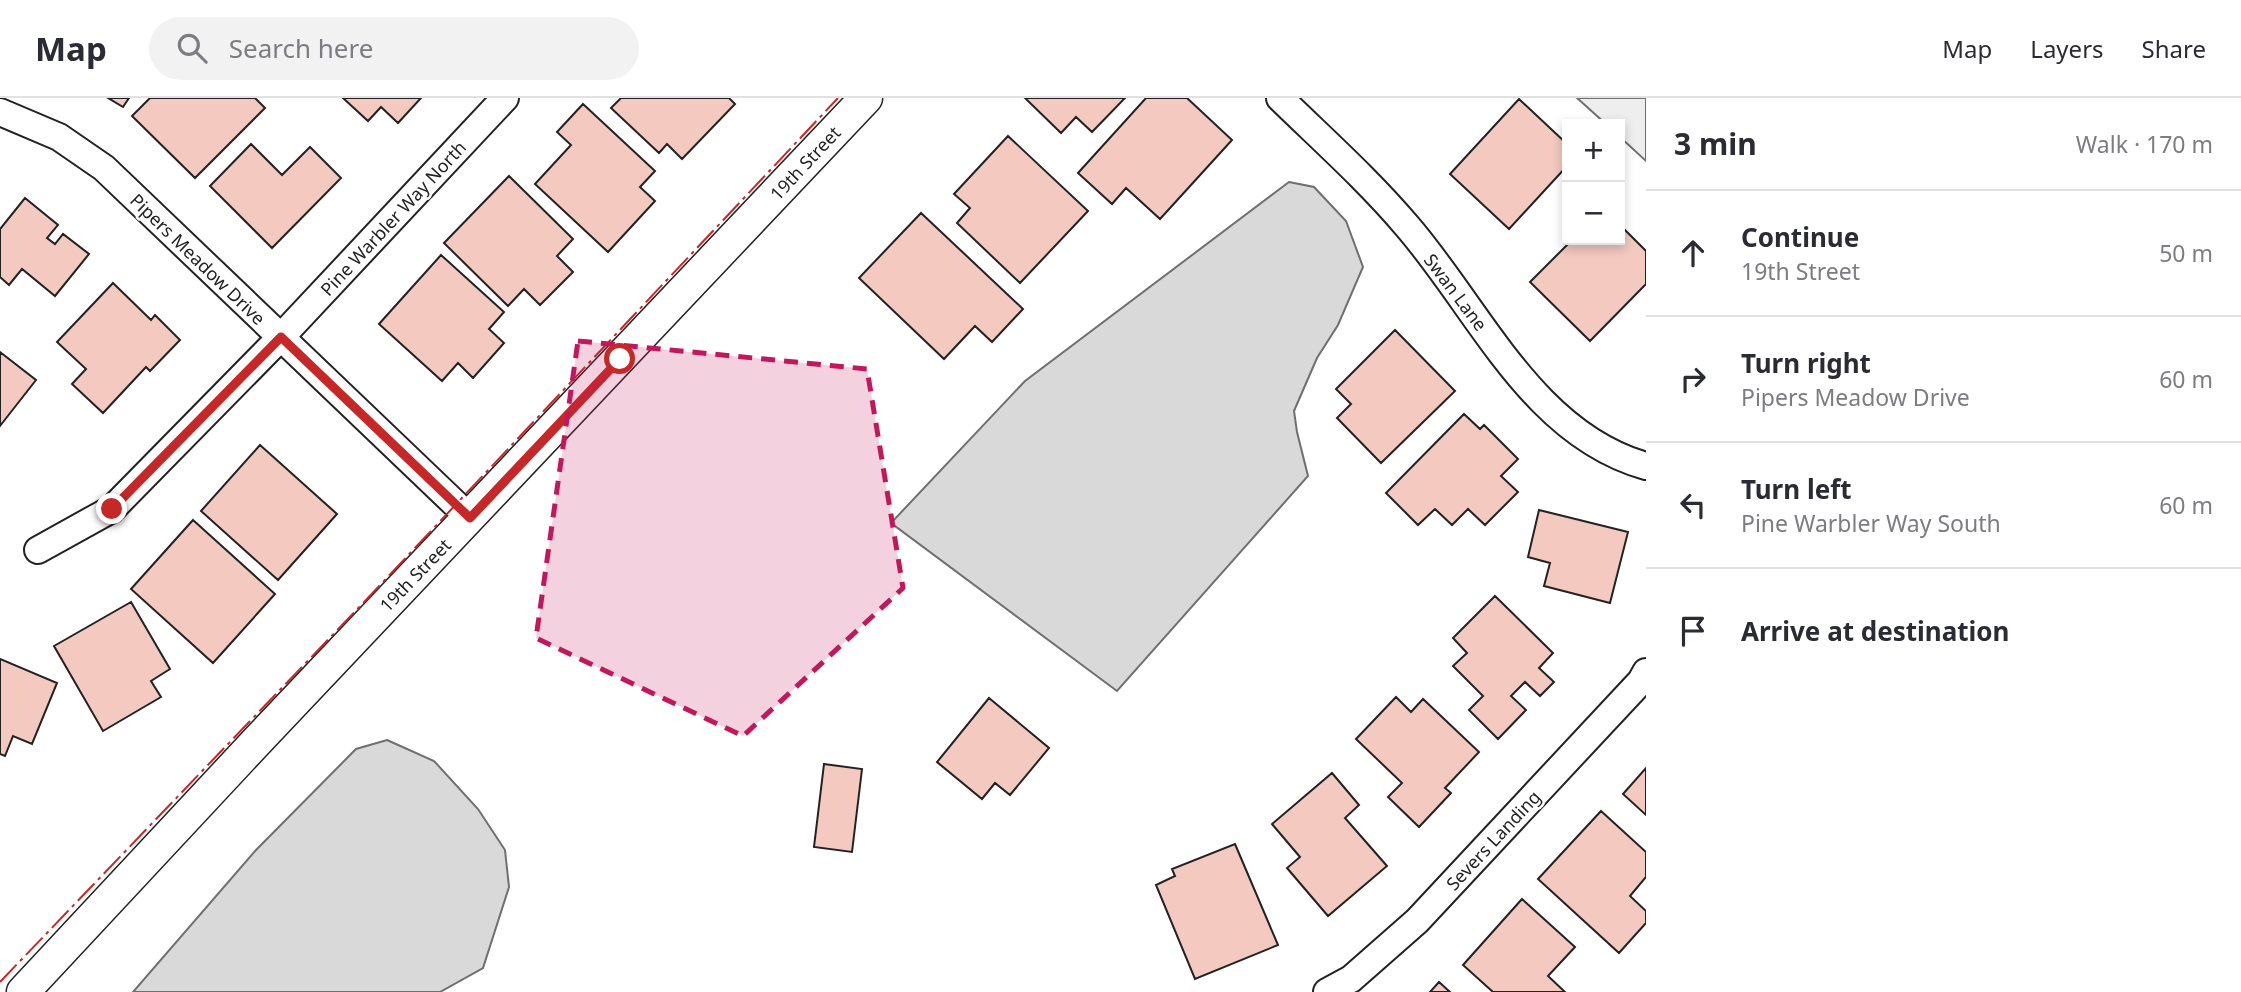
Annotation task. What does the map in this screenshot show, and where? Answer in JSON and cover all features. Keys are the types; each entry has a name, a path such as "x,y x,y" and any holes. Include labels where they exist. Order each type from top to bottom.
{"street":[{"name":"Pine Warbler Way North","path":"38,550 112,509 281,337 505,98"},
{"name":"19th Street","path":"23,992 866,98"},
{"name":"Swan Lane","path":"1280,98 1350,164 1409,228 1532,391 1577,431 1621,459 1646,466"},
{"name":"Pipers Meadow Drive","path":"0,112 59,137 104,168 470,518"},
{"name":"Severs Landing","path":"1327,992 1350,979 1417,921 1641,681 1646,672"}],"highlighted area":[{"path":"578,341 867,369 903,588 743,736 536,638"}],"shaded area":[{"path":"1577,98 1646,98 1646,161 1625,142 1625,119 1600,119"},
{"path":"1289,182 1314,187 1346,221 1363,267 1338,325 1317,358 1294,411 1308,476 1117,691 891,523 1025,381"},
{"path":"387,740 434,761 478,809 505,850 509,887 483,968 440,992 133,992 256,850 356,749"}],"building":[{"path":"108,98 129,98 123,107"},
{"path":"150,98 255,98 265,108 195,178 132,116"},
{"path":"343,98 421,98 398,123 381,107 368,121"},
{"path":"621,98 729,98 735,104 682,159 667,144 659,153 611,108"},
{"path":"1025,98 1125,98 1092,132 1076,117 1061,133"},
{"path":"1146,98 1187,98 1232,140 1160,219 1126,188 1112,204 1078,173"},
{"path":"1519,99 1562,139 1562,171 1509,229 1450,174"},
{"path":"583,104 655,171 640,187 655,201 608,252 535,184 571,145 557,132"},
{"path":"1008,136 1088,211 1020,283 957,223 970,208 954,194"},
{"path":"251,144 282,175 310,147 341,178 272,248 210,186"},
{"path":"509,176 573,239 557,256 573,272 540,305 524,289 508,306 444,243"},
{"path":"25,198 58,225 47,238 55,244 63,234 89,254 55,296 22,269 9,285 0,277 0,229"},
{"path":"921,213 1023,309 992,342 975,326 944,359 859,278"},
{"path":"1625,230 1646,251 1646,284 1590,341 1530,282 1567,245 1625,245"},
{"path":"441,255 504,312 489,329 504,343 473,378 458,363 442,381 379,324"},
{"path":"113,283 151,320 155,315 180,340 150,371 146,367 103,413 72,384 86,369 57,342"},
{"path":"1395,330 1455,391 1381,463 1337,418 1351,404 1336,389"},
{"path":"0,352 36,380 0,426"},
{"path":"1464,414 1480,429 1484,425 1518,459 1501,476 1518,492 1485,525 1468,509 1452,525 1435,509 1418,525 1386,493"},
{"path":"260,445 337,514 278,580 201,511"},
{"path":"1539,510 1628,532 1610,603 1544,586 1550,563 1528,557"},
{"path":"193,520 275,594 213,663 131,589"},
{"path":"1495,596 1553,653 1539,668 1554,682 1540,696 1525,682 1511,696 1526,710 1498,739 1469,710 1483,696 1453,666 1467,653 1453,638"},
{"path":"131,602 170,669 151,681 161,697 103,731 54,646"},
{"path":"0,659 57,683 32,744 13,736 5,756 0,754"},
{"path":"1396,697 1411,712 1423,699 1479,752 1445,788 1451,793 1419,827 1388,797 1402,783 1356,739"},
{"path":"989,698 1049,748 1010,795 995,783 982,799 937,762"},
{"path":"824,764 862,769 852,852 814,847"},
{"path":"1646,768 1646,815 1623,794"},
{"path":"1332,773 1359,805 1345,818 1387,866 1328,916 1287,868 1300,857 1272,824"},
{"path":"1601,811 1646,852 1646,877 1630,896 1646,911 1646,923 1619,953 1538,879"},
{"path":"1235,844 1278,945 1195,979 1156,885 1175,876 1172,869"},
{"path":"1522,899 1575,947 1548,976 1565,992 1493,992 1463,965"},
{"path":"1439,982 1450,992 1430,992"}],"power":[{"path":"0,982 366,600 838,98"}],"route":[{"path":"112,509 281,337 470,518 620,359"}]}
